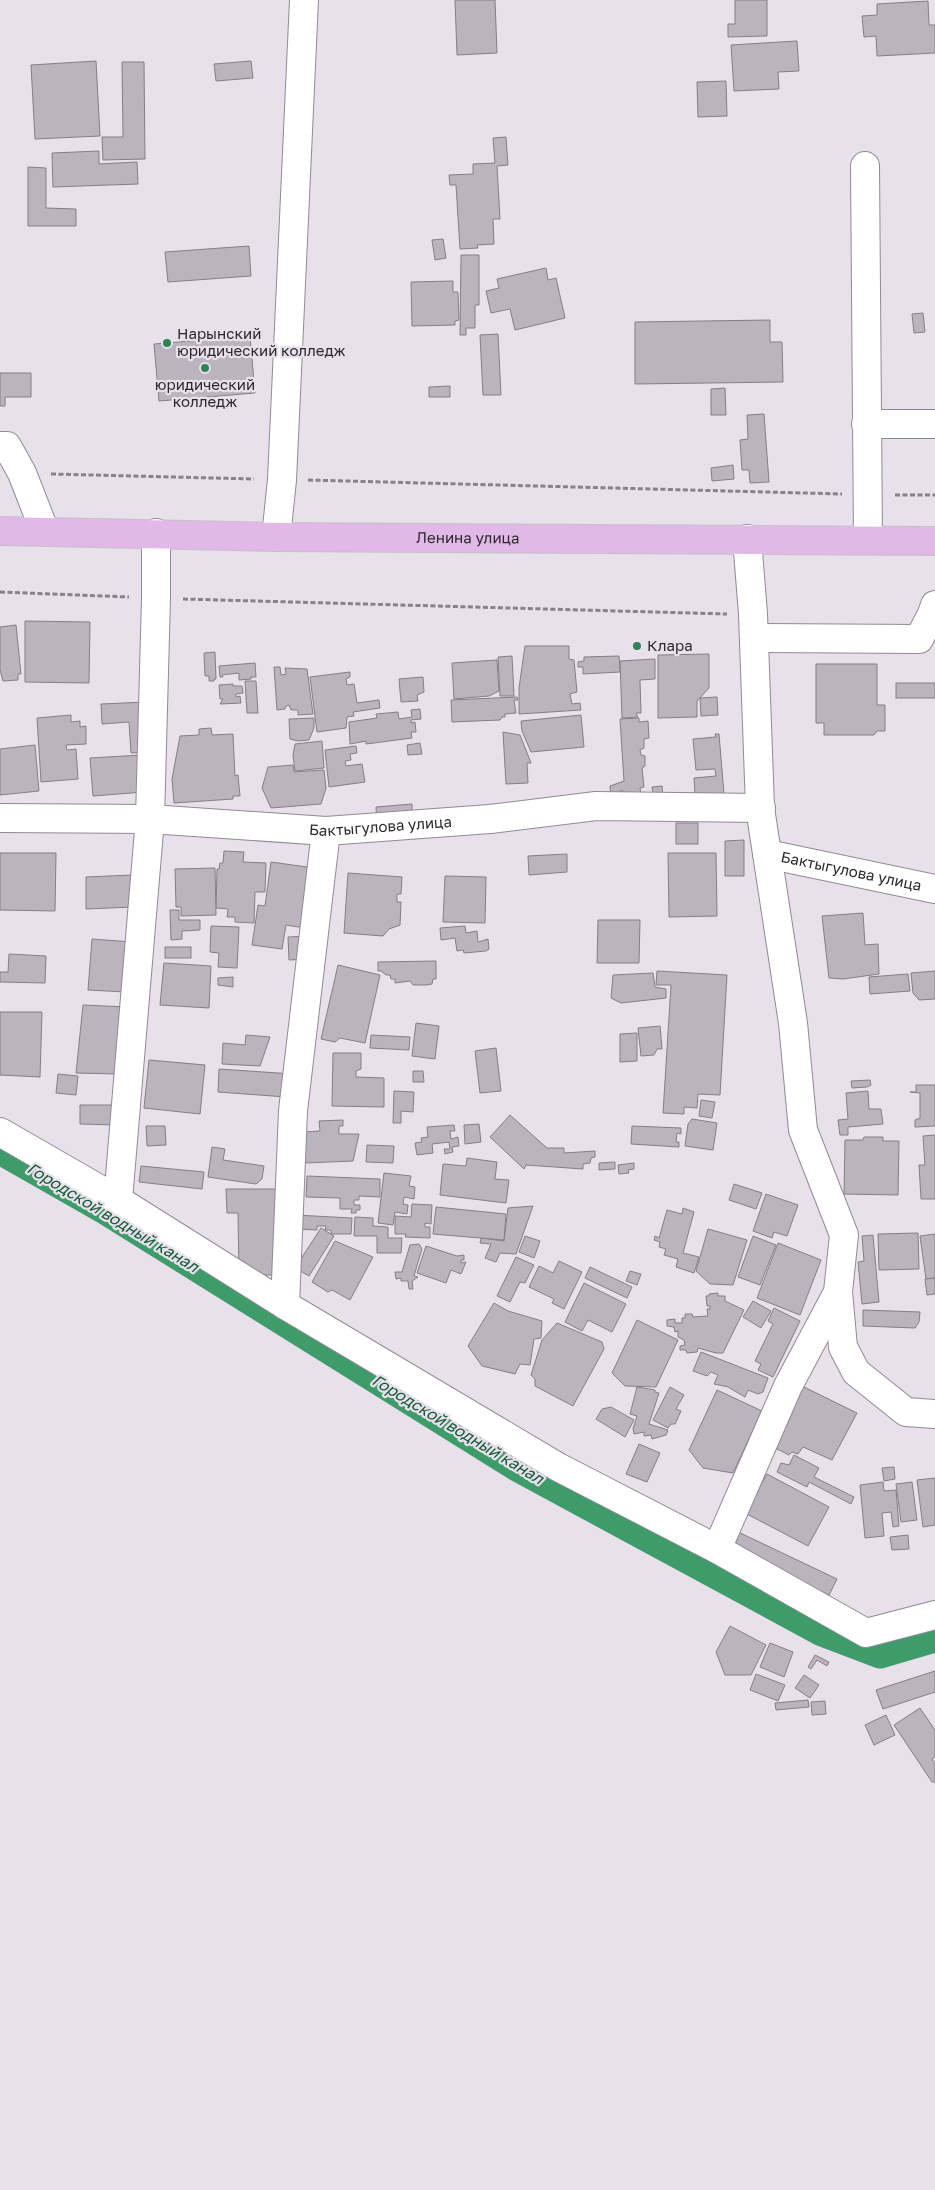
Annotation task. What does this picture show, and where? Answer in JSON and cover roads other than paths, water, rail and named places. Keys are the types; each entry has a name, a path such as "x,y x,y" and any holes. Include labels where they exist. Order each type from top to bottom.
{"main road":[{"name":"Ленина улица","path":"0,531 276,537 935,541"}],"street":[{"path":"276,537 282,480 304,0"},
{"path":"865,166 868,540"},
{"path":"866,424 935,424"},
{"path":"0,446 7,446 22,473 45,532"},
{"path":"118,1200 150,819 156,533"},
{"path":"747,539 754,626 761,808 792,1023 803,1130 844,1235 838,1292 843,1347 856,1372 906,1412 935,1414"},
{"path":"754,626 918,639 935,605"},
{"name":"Бактыгулова улица","path":"0,818 150,819 326,831 490,819 596,806 761,808"},
{"path":"285,1306 293,1111 326,831"},
{"name":"Бактыгулова улица","path":"767,854 935,890"},
{"path":"0,1132 118,1200 285,1306 558,1468 717,1549 866,1633 935,1615"},
{"path":"717,1549 788,1386 838,1292"}],"waterway":[{"name":"Городской водный канал","path":"0,1150 105,1210 517,1467 822,1632 880,1654 935,1638"}],"place":[{"name":"Нарынский юридический колледж","path":"167,343"},
{"name":"юридический колледж","path":"205,368"},
{"name":"Клара","path":"637,646"}]}
